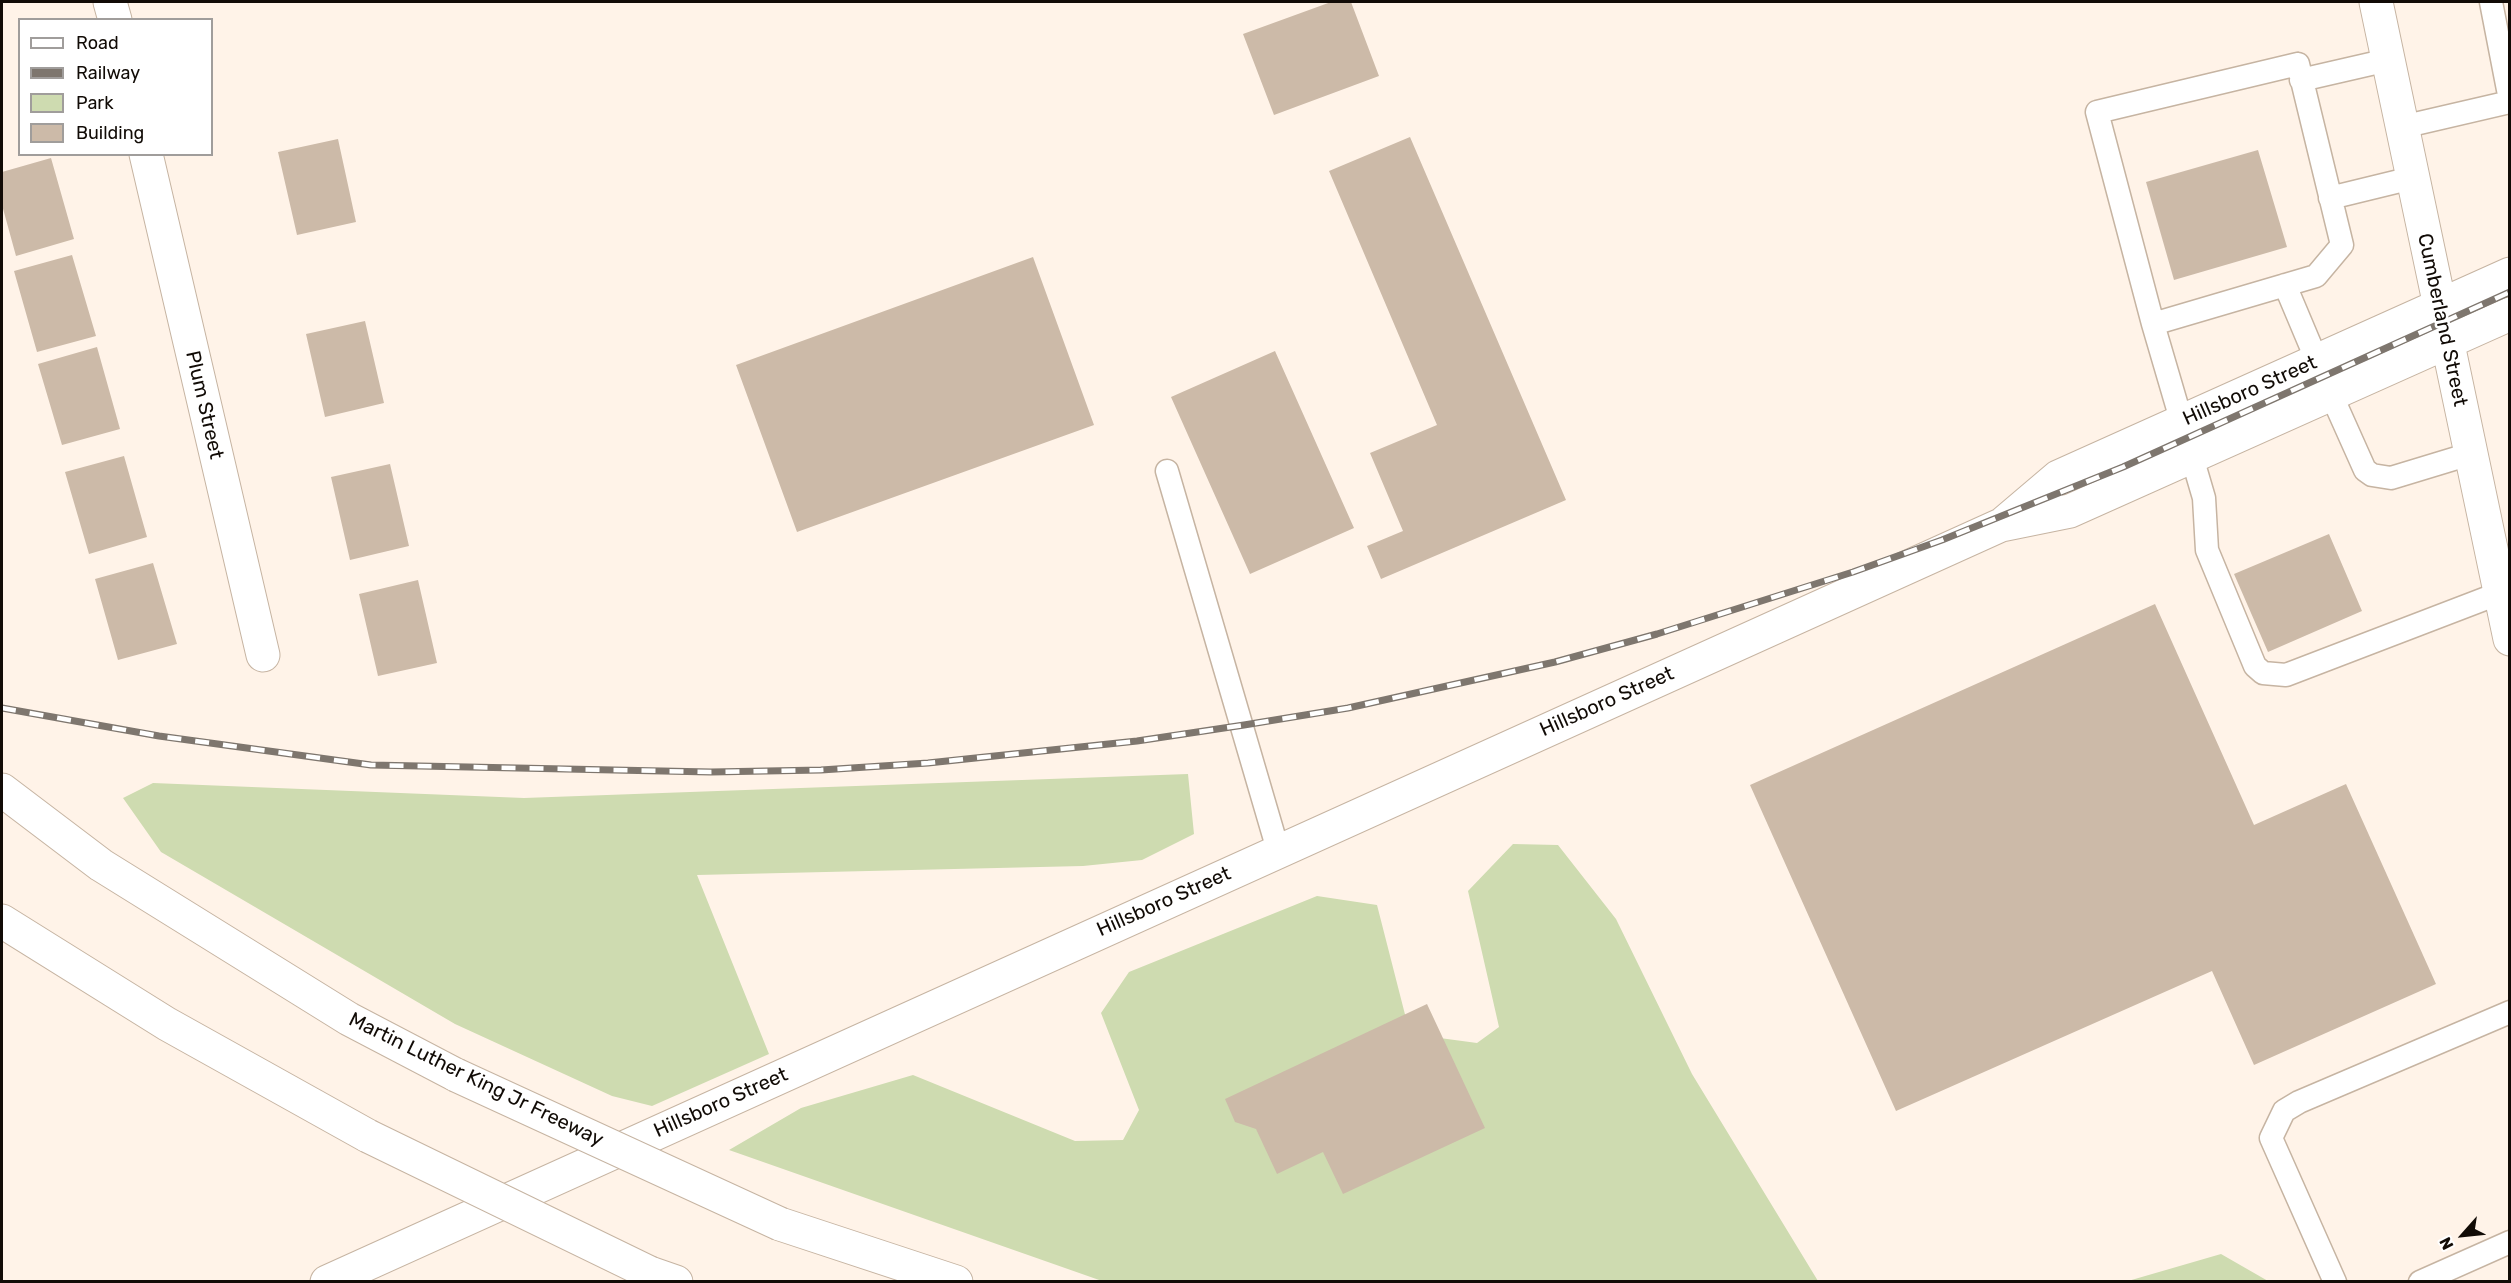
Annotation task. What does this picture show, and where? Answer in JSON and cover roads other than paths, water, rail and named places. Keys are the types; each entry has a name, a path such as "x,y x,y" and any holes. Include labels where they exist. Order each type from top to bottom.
{"main road":[{"path":"110,2 114,18"},
{"name":"Cumberland Street","path":"2376,2 2510,639"},
{"name":"Plum Street","path":"146,156 262,654"},
{"name":"Hillsboro Street","path":"2001,525 2058,477 2510,274"},
{"name":"Hillsboro Street","path":"342,1278 1278,850 2001,525 2070,511 2510,314"},
{"name":"Martin Luther King Jr Freeway","path":"2,790 101,865 349,1019 456,1075 780,1224 956,1281"},
{"path":"2,921 167,1023 368,1136 663,1277"}],"lane":[{"path":"2402,127 2510,101 2491,2"},
{"path":"2301,80 2388,60"},
{"path":"2153,324 2316,276 2342,245 2298,64 2097,112 2153,324 2180,423 2204,498 2207,550 2255,666 2263,673 2286,675 2500,592"},
{"path":"2330,198 2412,178"},
{"path":"2285,285 2317,361"},
{"path":"2331,394 2365,470 2372,475 2391,478 2470,454"},
{"path":"1167,471 1244,725 1278,850"},
{"path":"2335,1281 2271,1138 2284,1111 2299,1102 2510,1012"},
{"path":"2420,1281 2510,1242"}],"railway":[{"path":"2,708 159,736 371,765 711,772 821,770 928,763 1137,741 1348,708 1555,662 1657,634 1853,572 1942,540 2123,467 2510,292"}]}
